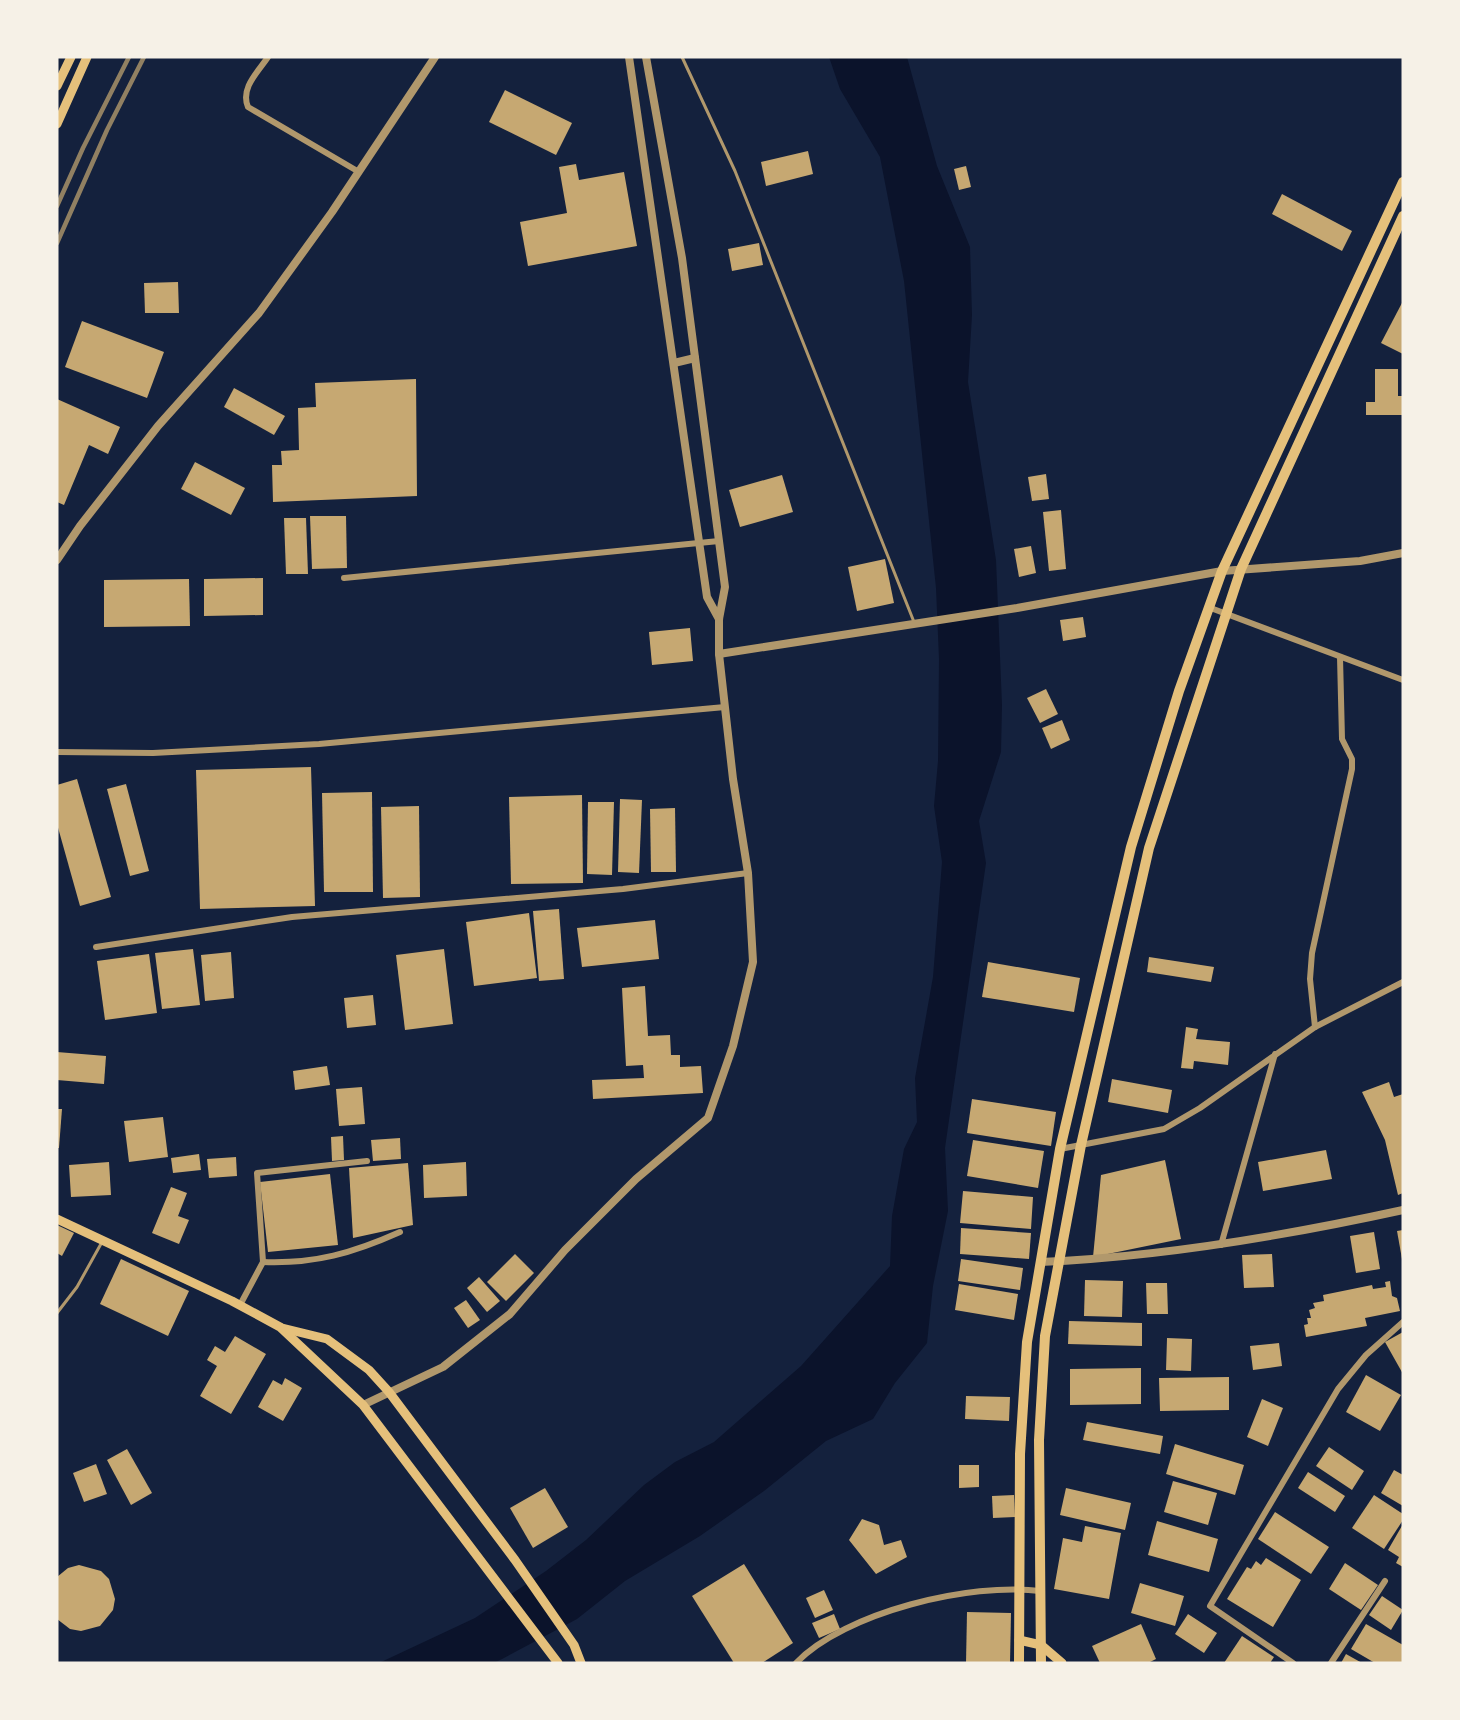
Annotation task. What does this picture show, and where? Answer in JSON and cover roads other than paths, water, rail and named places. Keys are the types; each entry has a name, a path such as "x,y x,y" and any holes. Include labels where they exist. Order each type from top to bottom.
{"main road":[{"path":"57,86 71,57"},
{"path":"57,124 87,57"},
{"path":"63,74 76,81"},
{"path":"1019,1663 1020,1454 1026,1353 1060,1149 1131,847 1208,607 1222,571 1403,182"},
{"path":"1041,1663 1039,1440 1045,1336 1082,1145 1149,848 1241,569 1403,216"},
{"path":"57,1219 240,1305 280,1328 363,1405 495,1576 557,1662"},
{"path":"280,1328 327,1339 369,1370 389,1392 515,1560 574,1645 581,1663"},
{"path":"1019,1640 1041,1645 1062,1663"}],"street":[{"path":"268,57 247,87 244,99 248,107 359,172"},
{"path":"57,560 80,526 158,426 259,313 359,172 435,57"},
{"path":"629,57 707,597 719,619"},
{"path":"363,1405 443,1367 510,1314 565,1250 636,1179 708,1118 733,1046 753,962 748,873 733,779 719,654 719,619 724,587 682,258 646,57"},
{"path":"674,363 695,358"},
{"path":"344,578 506,560 718,541"},
{"path":"719,654 1017,608 1222,571 1360,561 1403,553"},
{"path":"1208,607 1403,680"},
{"path":"1315,1027 1310,979 1312,953 1352,769 1352,759 1342,739 1340,657"},
{"path":"57,752 153,753 319,744 725,706"},
{"path":"96,947 292,917 623,890 748,873"},
{"path":"1060,1149 1164,1129 1200,1108 1315,1027 1403,982"},
{"path":"1221,1245 1276,1054"},
{"path":"240,1305 263,1262 257,1173 367,1161"},
{"path":"1040,1263 1221,1245 1300,1233 1403,1210"},
{"path":"263,1262 289,1263 333,1258 400,1232"},
{"path":"1293,1663 1210,1606 1338,1389 1366,1355 1403,1322"},
{"path":"1331,1663 1385,1581"},
{"path":"796,1663 833,1637 872,1618 910,1604 961,1593 1019,1588 1040,1591"}],"lane":[{"path":"682,57 735,171 915,623"},
{"path":"57,1313 76,1287 103,1240"}],"water":[{"path":"829,57 907,57 937,166 970,247 972,315 968,382 996,560 1002,705 1001,752 979,821 986,863 945,1148 948,1211 933,1286 927,1343 895,1383 873,1419 826,1441 764,1491 700,1536 625,1581 577,1619 494,1663 379,1663 475,1618 546,1571 586,1540 644,1485 675,1462 714,1442 801,1366 890,1266 892,1216 904,1149 917,1122 915,1078 933,977 942,862 934,806 938,761 939,659 936,588 904,281 880,157 840,89"}],"railway":[{"path":"57,206 83,148 129,57"},
{"path":"57,243 107,130 144,57"}]}
